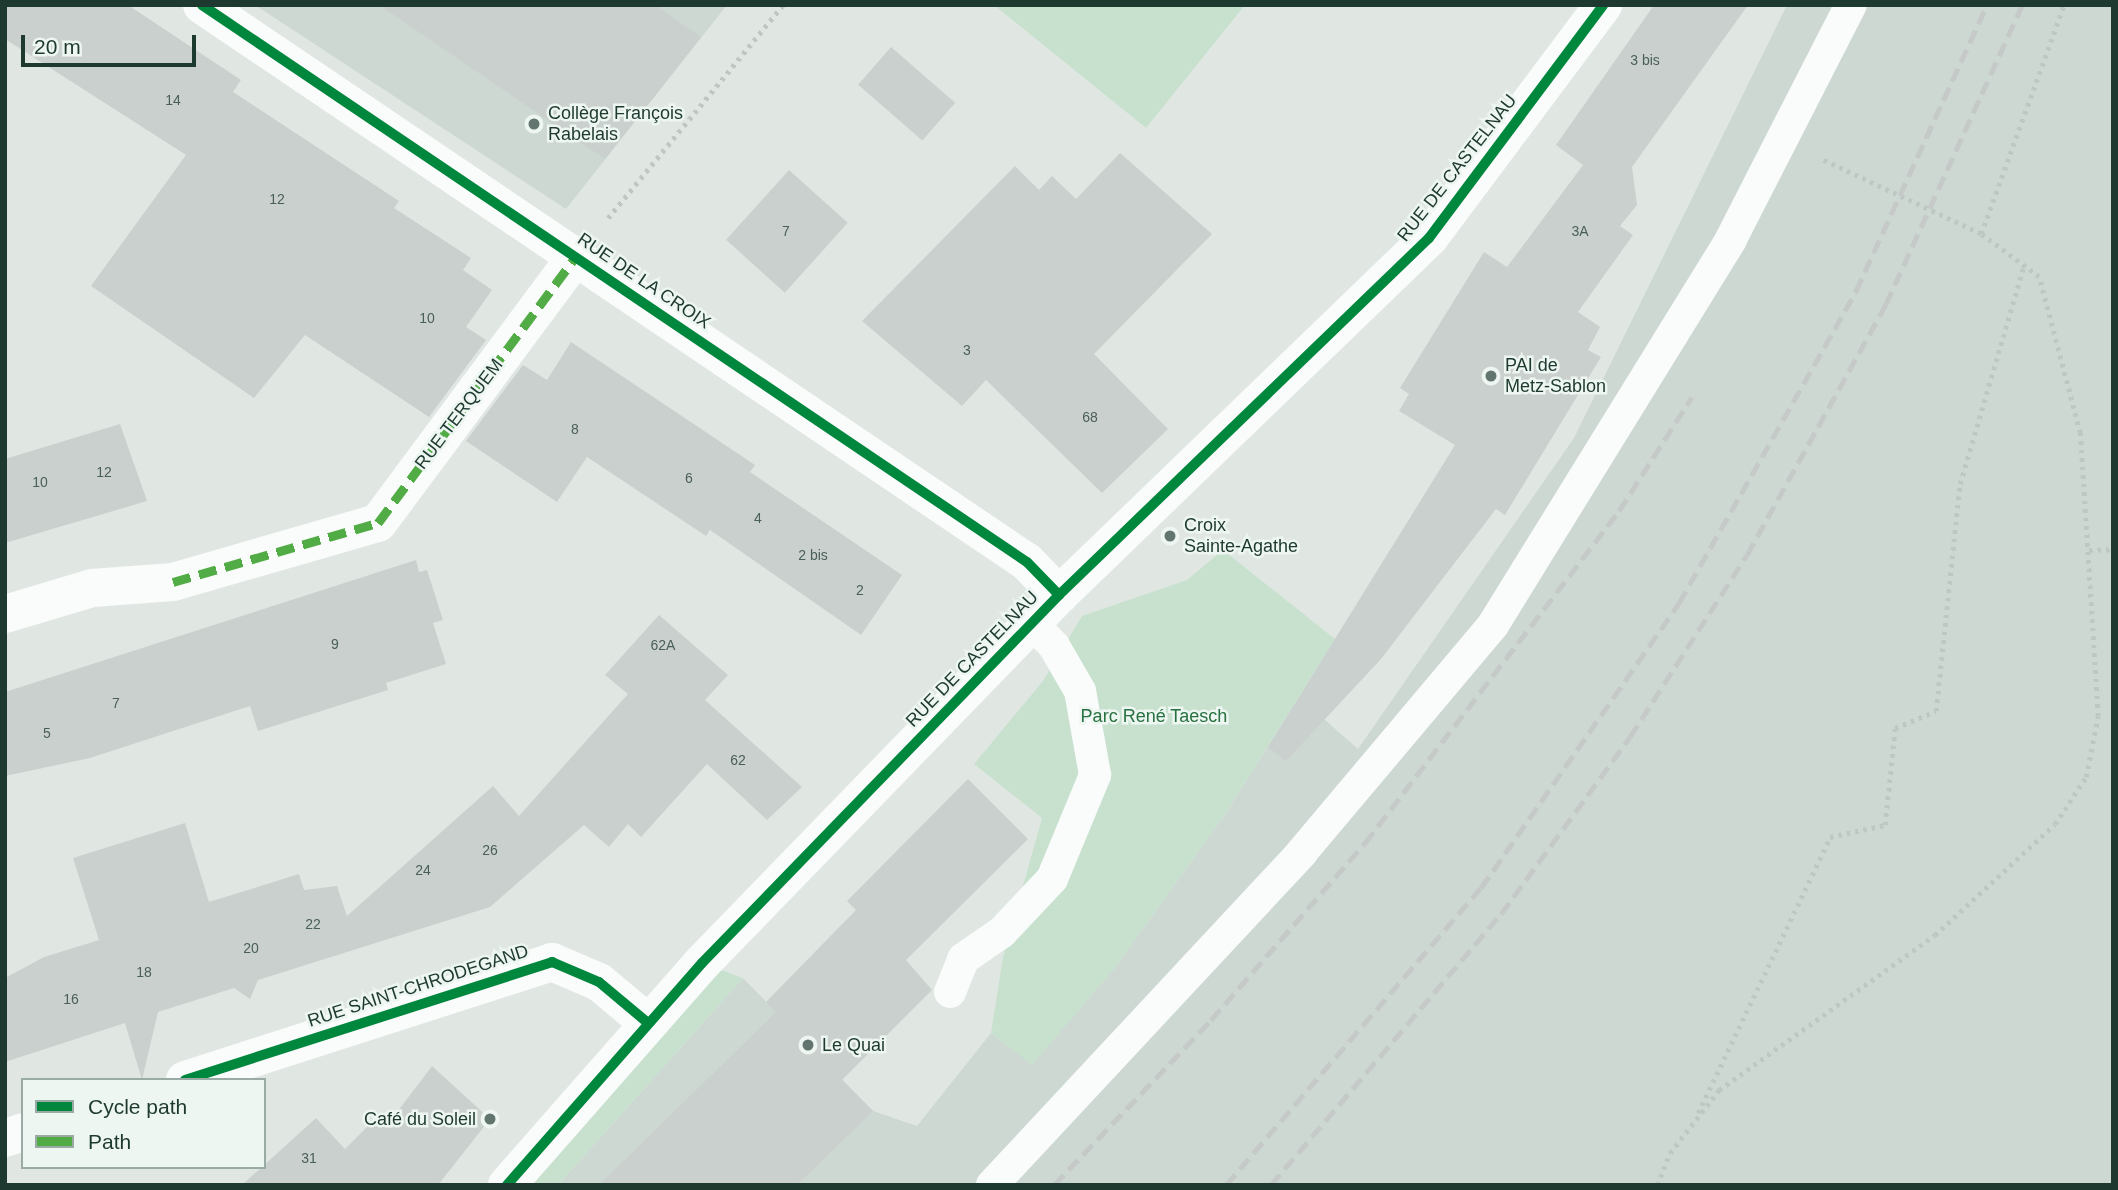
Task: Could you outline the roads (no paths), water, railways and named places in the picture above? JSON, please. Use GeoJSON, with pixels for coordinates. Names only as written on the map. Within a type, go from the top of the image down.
{"type":"FeatureCollection","features":[{"type":"Feature","properties":{"kind":"street","name":"RUE DE LA CROIX"},"geometry":{"type":"LineString","coordinates":[[202,5],[1027,562],[1059,595]]}},
{"type":"Feature","properties":{"kind":"street","name":"RUE DE CASTELNAU"},"geometry":{"type":"LineString","coordinates":[[507,1185],[648,1023],[1059,595],[1429,238],[1603,5]]}},
{"type":"Feature","properties":{"kind":"street","name":"RUE TERQUEM"},"geometry":{"type":"LineString","coordinates":[[5,614],[92,588],[173,582],[378,523],[576,256]]}},
{"type":"Feature","properties":{"kind":"street","name":"RUE SAINT-CHRODEGAND"},"geometry":{"type":"LineString","coordinates":[[191,1078],[552,962],[599,982],[648,1023]]}},
{"type":"Feature","properties":{"kind":"lane"},"geometry":{"type":"LineString","coordinates":[[992,1185],[1302,852],[1493,625],[1731,239],[1851,5]]}},
{"type":"Feature","properties":{"kind":"lane"},"geometry":{"type":"LineString","coordinates":[[950,992],[963,960],[1002,932],[1052,879],[1095,775],[1080,691],[1054,646],[1032,623]]}},
{"type":"Feature","properties":{"kind":"railway"},"geometry":{"type":"LineString","coordinates":[[1226,1185],[1481,888],[1679,603],[1856,291],[1987,5]]}},
{"type":"Feature","properties":{"kind":"railway"},"geometry":{"type":"LineString","coordinates":[[1271,1185],[1501,914],[1630,737],[1747,555],[1886,304],[2022,5]]}},
{"type":"Feature","properties":{"kind":"railway"},"geometry":{"type":"LineString","coordinates":[[1054,1185],[1211,1020],[1365,843],[1619,511],[1692,397]]}},
{"type":"Feature","properties":{"kind":"place","name":"Collège François Rabelais"},"geometry":{"type":"Point","coordinates":[534,124]}},
{"type":"Feature","properties":{"kind":"place","name":"PAI de Metz-Sablon"},"geometry":{"type":"Point","coordinates":[1491,376]}},
{"type":"Feature","properties":{"kind":"place","name":"Croix Sainte-Agathe"},"geometry":{"type":"Point","coordinates":[1170,536]}},
{"type":"Feature","properties":{"kind":"place","name":"Le Quai"},"geometry":{"type":"Point","coordinates":[808,1045]}},
{"type":"Feature","properties":{"kind":"place","name":"Café du Soleil"},"geometry":{"type":"Point","coordinates":[490,1119]}},
{"type":"Feature","properties":{"kind":"park label","name":"Parc René Taesch"},"geometry":{"type":"Point","coordinates":[1154,716]}}]}
